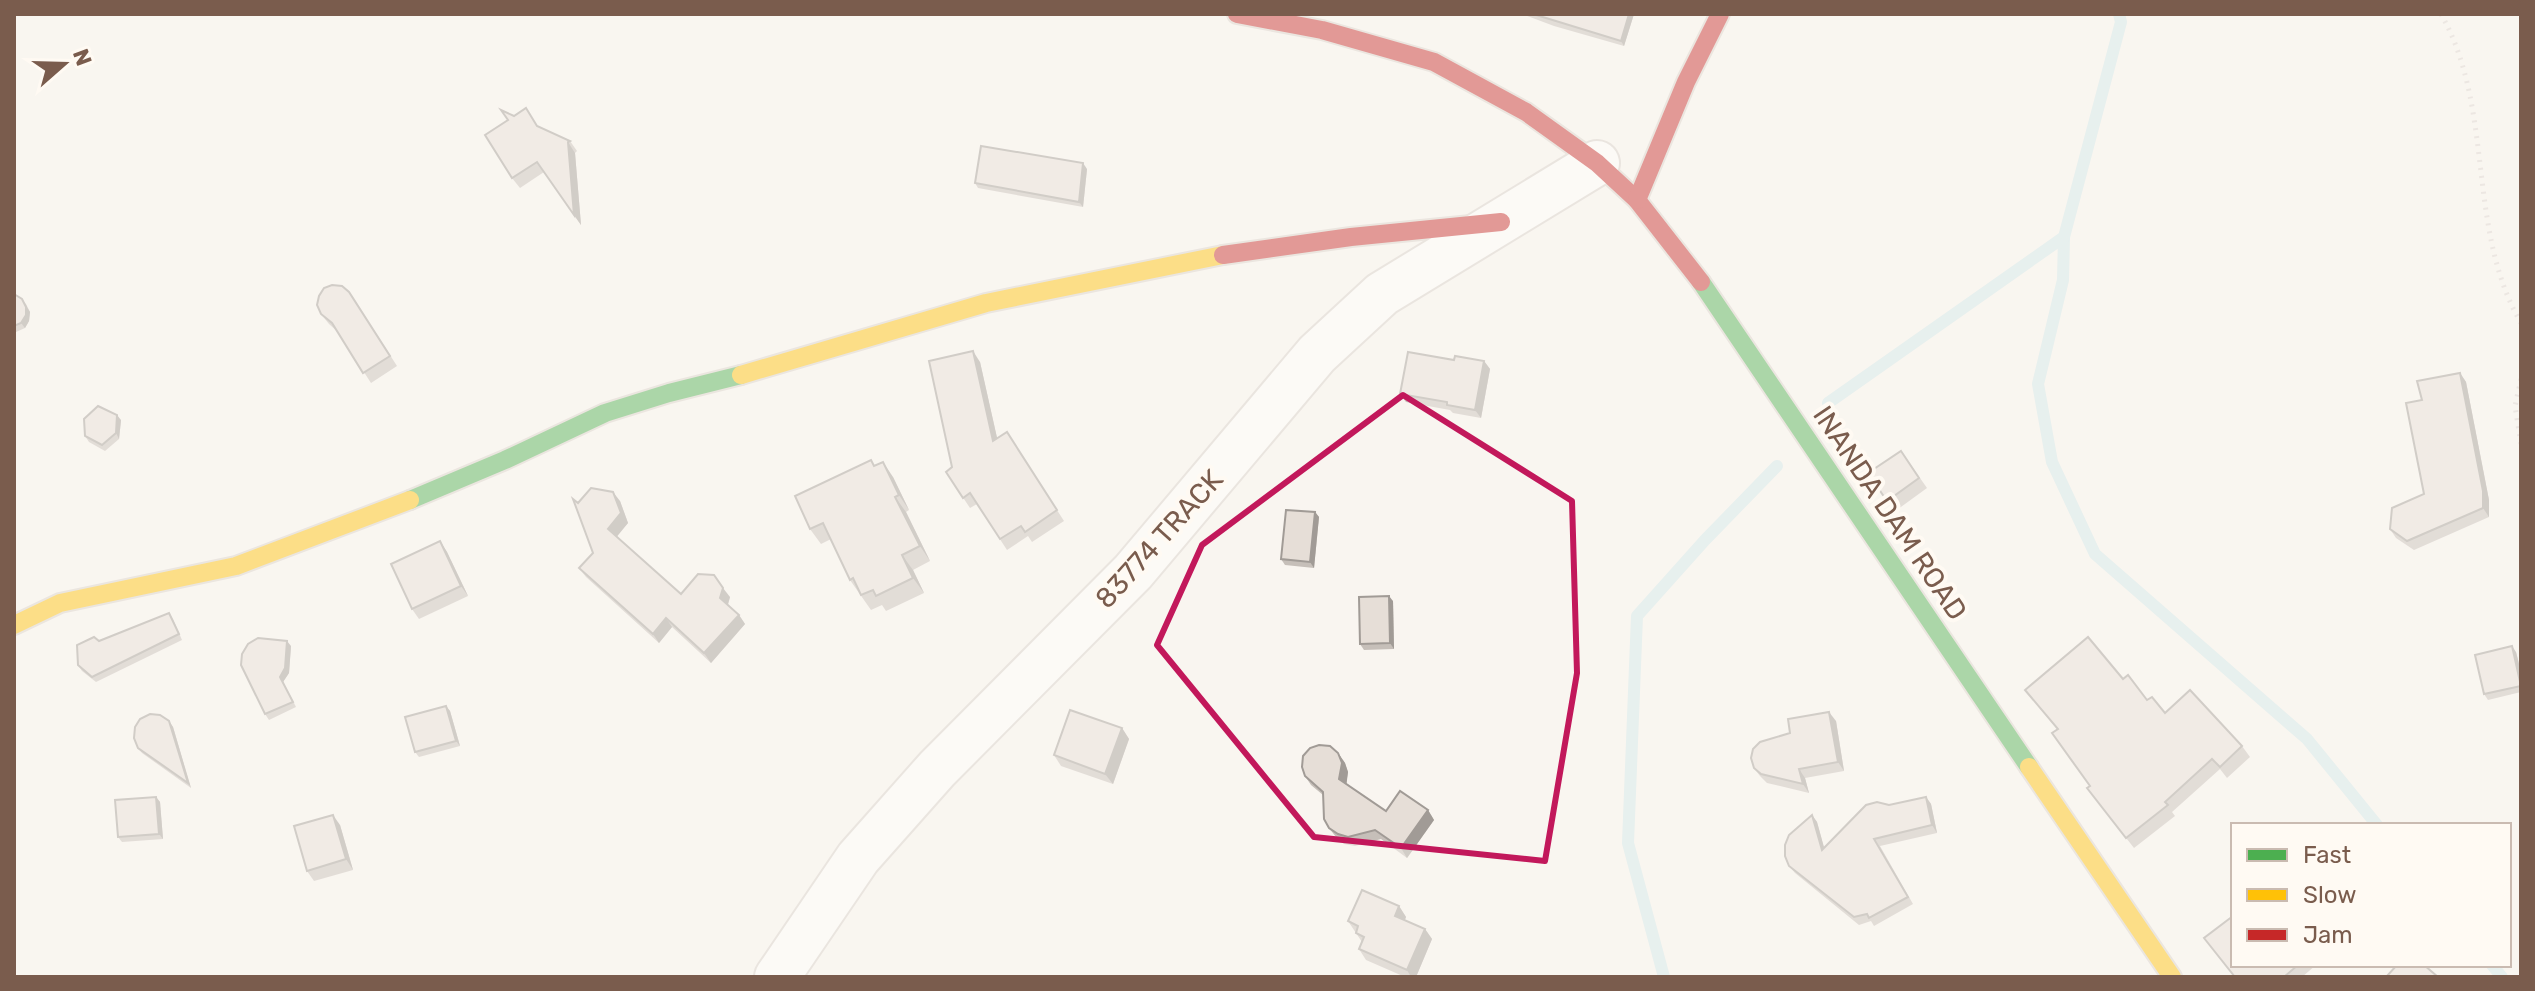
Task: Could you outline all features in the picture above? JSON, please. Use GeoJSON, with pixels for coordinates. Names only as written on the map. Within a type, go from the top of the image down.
{"type":"FeatureCollection","features":[{"type":"Feature","properties":{"kind":"street","name":"INANDA DAM ROAD"},"geometry":{"type":"LineString","coordinates":[[1237,14],[1322,30],[1434,62],[1526,112],[1597,163],[1637,200],[1704,286],[1856,515],[2172,977]]}},
{"type":"Feature","properties":{"kind":"street"},"geometry":{"type":"LineString","coordinates":[[1637,200],[1686,82],[1720,14]]}},
{"type":"Feature","properties":{"kind":"street","name":"83774 TRACK"},"geometry":{"type":"LineString","coordinates":[[777,977],[858,858],[937,769],[1133,572],[1317,354],[1382,294],[1597,163]]}},
{"type":"Feature","properties":{"kind":"street"},"geometry":{"type":"LineString","coordinates":[[14,625],[60,603],[236,566],[392,508],[605,413],[669,393],[763,370],[986,303],[1201,258],[1351,237],[1501,222]]}},
{"type":"Feature","properties":{"kind":"path"},"geometry":{"type":"LineString","coordinates":[[2441,14],[2455,39],[2470,88],[2493,247],[2507,300],[2521,323]]}},
{"type":"Feature","properties":{"kind":"path"},"geometry":{"type":"LineString","coordinates":[[2521,379],[2515,406],[2521,444]]}},
{"type":"Feature","properties":{"kind":"highlighted area"},"geometry":{"type":"Polygon","coordinates":[[[1403,395],[1572,501],[1577,673],[1545,861],[1314,837],[1157,645],[1202,545],[1403,395]]]}},
{"type":"Feature","properties":{"kind":"building"},"geometry":{"type":"Polygon","coordinates":[[[1533,14],[1629,14],[1621,41],[1533,14]]]}},
{"type":"Feature","properties":{"kind":"building"},"geometry":{"type":"Polygon","coordinates":[[[526,108],[537,126],[570,141],[574,215],[537,162],[512,178],[485,135],[508,120],[501,110],[514,116],[526,108]]]}},
{"type":"Feature","properties":{"kind":"building"},"geometry":{"type":"Polygon","coordinates":[[[981,146],[1083,163],[1079,202],[975,183],[981,146]]]}},
{"type":"Feature","properties":{"kind":"building"},"geometry":{"type":"Polygon","coordinates":[[[342,286],[349,292],[390,356],[363,373],[317,305],[324,288],[342,286]]]}},
{"type":"Feature","properties":{"kind":"building"},"geometry":{"type":"Polygon","coordinates":[[[14,294],[22,299],[26,315],[21,323],[14,326],[14,294]]]}},
{"type":"Feature","properties":{"kind":"building"},"geometry":{"type":"Polygon","coordinates":[[[973,351],[993,441],[1007,432],[1057,510],[1025,532],[1021,526],[1000,539],[970,493],[963,498],[946,472],[952,467],[929,361],[973,351]]]}},
{"type":"Feature","properties":{"kind":"building"},"geometry":{"type":"Polygon","coordinates":[[[1408,352],[1454,360],[1455,356],[1484,361],[1475,410],[1400,394],[1408,352]]]}},
{"type":"Feature","properties":{"kind":"building"},"geometry":{"type":"Polygon","coordinates":[[[2460,373],[2483,491],[2483,508],[2407,541],[2390,529],[2392,508],[2424,494],[2406,403],[2422,400],[2417,381],[2460,373]]]}},
{"type":"Feature","properties":{"kind":"building"},"geometry":{"type":"Polygon","coordinates":[[[98,406],[117,415],[116,433],[102,445],[85,436],[84,419],[98,406]]]}},
{"type":"Feature","properties":{"kind":"building"},"geometry":{"type":"Polygon","coordinates":[[[1901,451],[1919,478],[1887,501],[1868,473],[1901,451]]]}},
{"type":"Feature","properties":{"kind":"building"},"geometry":{"type":"Polygon","coordinates":[[[871,460],[874,466],[883,462],[899,495],[895,497],[920,546],[902,555],[913,578],[876,596],[873,590],[861,595],[853,578],[850,580],[823,523],[810,529],[795,496],[871,460]]]}},
{"type":"Feature","properties":{"kind":"building"},"geometry":{"type":"Polygon","coordinates":[[[591,488],[613,492],[621,513],[608,529],[681,594],[698,574],[714,575],[723,588],[720,598],[739,615],[704,653],[666,618],[653,634],[579,568],[593,553],[573,499],[578,503],[591,488]]]}},
{"type":"Feature","properties":{"kind":"building"},"geometry":{"type":"Polygon","coordinates":[[[1286,510],[1315,512],[1310,562],[1281,559],[1286,510]]]}},
{"type":"Feature","properties":{"kind":"building"},"geometry":{"type":"Polygon","coordinates":[[[440,541],[461,586],[412,609],[391,564],[440,541]]]}},
{"type":"Feature","properties":{"kind":"building"},"geometry":{"type":"Polygon","coordinates":[[[1389,596],[1390,643],[1360,644],[1359,597],[1389,596]]]}},
{"type":"Feature","properties":{"kind":"building"},"geometry":{"type":"Polygon","coordinates":[[[169,613],[179,634],[92,677],[78,665],[77,645],[94,637],[99,641],[169,613]]]}},
{"type":"Feature","properties":{"kind":"building"},"geometry":{"type":"Polygon","coordinates":[[[2088,637],[2123,679],[2128,675],[2147,700],[2152,697],[2165,713],[2190,690],[2242,746],[2220,767],[2212,759],[2165,802],[2168,805],[2126,838],[2087,788],[2090,786],[2052,733],[2058,729],[2025,690],[2088,637]]]}},
{"type":"Feature","properties":{"kind":"building"},"geometry":{"type":"Polygon","coordinates":[[[258,638],[287,641],[285,668],[280,677],[293,702],[265,714],[241,665],[242,654],[248,644],[258,638]]]}},
{"type":"Feature","properties":{"kind":"building"},"geometry":{"type":"Polygon","coordinates":[[[2512,646],[2521,686],[2484,694],[2475,655],[2512,646]]]}},
{"type":"Feature","properties":{"kind":"building"},"geometry":{"type":"Polygon","coordinates":[[[446,706],[456,741],[415,752],[405,717],[446,706]]]}},
{"type":"Feature","properties":{"kind":"building"},"geometry":{"type":"Polygon","coordinates":[[[1070,710],[1122,728],[1105,774],[1054,755],[1070,710]]]}},
{"type":"Feature","properties":{"kind":"building"},"geometry":{"type":"Polygon","coordinates":[[[1829,712],[1838,762],[1799,769],[1803,784],[1761,774],[1754,768],[1751,758],[1753,749],[1760,742],[1790,733],[1788,719],[1829,712]]]}},
{"type":"Feature","properties":{"kind":"building"},"geometry":{"type":"Polygon","coordinates":[[[150,714],[160,715],[169,721],[188,783],[138,748],[134,738],[135,727],[140,719],[150,714]]]}},
{"type":"Feature","properties":{"kind":"building"},"geometry":{"type":"Polygon","coordinates":[[[1330,746],[1338,753],[1342,763],[1339,779],[1386,811],[1400,791],[1428,810],[1401,848],[1375,830],[1348,837],[1329,828],[1324,819],[1323,792],[1305,776],[1302,767],[1303,756],[1310,748],[1330,746]]]}},
{"type":"Feature","properties":{"kind":"building"},"geometry":{"type":"Polygon","coordinates":[[[156,797],[159,834],[118,837],[115,800],[156,797]]]}},
{"type":"Feature","properties":{"kind":"building"},"geometry":{"type":"Polygon","coordinates":[[[1926,797],[1932,825],[1874,839],[1908,897],[1869,918],[1867,914],[1854,917],[1789,866],[1785,845],[1789,835],[1812,815],[1822,850],[1866,805],[1877,802],[1889,805],[1926,797]]]}},
{"type":"Feature","properties":{"kind":"building"},"geometry":{"type":"Polygon","coordinates":[[[333,815],[346,859],[307,871],[294,826],[333,815]]]}},
{"type":"Feature","properties":{"kind":"building"},"geometry":{"type":"Polygon","coordinates":[[[1362,890],[1399,906],[1395,916],[1425,929],[1407,970],[1359,949],[1364,937],[1356,933],[1358,926],[1348,921],[1362,890]]]}},
{"type":"Feature","properties":{"kind":"building"},"geometry":{"type":"Polygon","coordinates":[[[2231,918],[2231,967],[2296,967],[2284,977],[2235,977],[2204,938],[2231,918]]]}},
{"type":"Feature","properties":{"kind":"building"},"geometry":{"type":"Polygon","coordinates":[[[2395,967],[2426,967],[2438,977],[2386,977],[2395,967]]]}},
{"type":"Feature","properties":{"kind":"waterway"},"geometry":{"type":"LineString","coordinates":[[1828,403],[2064,237],[2121,22],[2119,14]]}},
{"type":"Feature","properties":{"kind":"waterway"},"geometry":{"type":"LineString","coordinates":[[2064,237],[2063,280],[2038,384],[2052,462],[2095,554],[2307,739],[2375,823]]}},
{"type":"Feature","properties":{"kind":"waterway"},"geometry":{"type":"LineString","coordinates":[[1664,977],[1628,843],[1637,616],[1777,466]]}},
{"type":"Feature","properties":{"kind":"waterway"},"geometry":{"type":"LineString","coordinates":[[2494,967],[2502,977]]}},
{"type":"Feature","properties":{"kind":"traffic: fast"},"geometry":{"type":"LineString","coordinates":[[1701,282],[2029,767]]}},
{"type":"Feature","properties":{"kind":"traffic: fast"},"geometry":{"type":"LineString","coordinates":[[410,500],[605,413],[741,375]]}},
{"type":"Feature","properties":{"kind":"traffic: slow"},"geometry":{"type":"LineString","coordinates":[[741,375],[986,303],[1223,255]]}},
{"type":"Feature","properties":{"kind":"traffic: slow"},"geometry":{"type":"LineString","coordinates":[[14,625],[60,603],[236,566],[410,500]]}},
{"type":"Feature","properties":{"kind":"traffic: slow"},"geometry":{"type":"LineString","coordinates":[[2029,767],[2172,977]]}},
{"type":"Feature","properties":{"kind":"traffic: jam"},"geometry":{"type":"LineString","coordinates":[[1237,14],[1322,30],[1434,62],[1526,112],[1597,163],[1637,200],[1701,282]]}},
{"type":"Feature","properties":{"kind":"traffic: jam"},"geometry":{"type":"LineString","coordinates":[[1637,200],[1686,82],[1720,14]]}},
{"type":"Feature","properties":{"kind":"traffic: jam"},"geometry":{"type":"LineString","coordinates":[[1223,255],[1351,237],[1501,222]]}}]}
